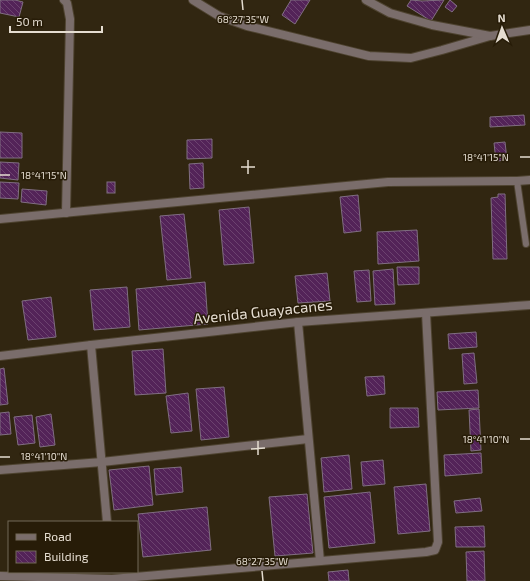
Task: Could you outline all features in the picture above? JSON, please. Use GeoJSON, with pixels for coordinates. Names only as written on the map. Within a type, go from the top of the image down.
{"type":"FeatureCollection","features":[{"type":"Feature","properties":{"kind":"street"},"geometry":{"type":"LineString","coordinates":[[64,0],[67,3],[70,19],[66,213]]}},
{"type":"Feature","properties":{"kind":"street"},"geometry":{"type":"LineString","coordinates":[[193,0],[219,16],[247,26],[370,56],[411,58],[490,36],[530,30]]}},
{"type":"Feature","properties":{"kind":"street"},"geometry":{"type":"LineString","coordinates":[[366,0],[390,13],[432,25],[490,36]]}},
{"type":"Feature","properties":{"kind":"street"},"geometry":{"type":"LineString","coordinates":[[0,219],[388,182],[530,180]]}},
{"type":"Feature","properties":{"kind":"street","name":"Avenida Guayacanes"},"geometry":{"type":"LineString","coordinates":[[0,356],[298,322],[530,305]]}},
{"type":"Feature","properties":{"kind":"street"},"geometry":{"type":"LineString","coordinates":[[0,576],[112,575],[320,561],[435,550],[438,542],[426,313]]}},
{"type":"Feature","properties":{"kind":"street"},"geometry":{"type":"LineString","coordinates":[[298,322],[320,561]]}},
{"type":"Feature","properties":{"kind":"street"},"geometry":{"type":"LineString","coordinates":[[91,345],[107,521]]}},
{"type":"Feature","properties":{"kind":"street"},"geometry":{"type":"LineString","coordinates":[[0,470],[102,462],[308,439]]}},
{"type":"Feature","properties":{"kind":"lane"},"geometry":{"type":"LineString","coordinates":[[518,180],[526,244]]}},
{"type":"Feature","properties":{"kind":"building"},"geometry":{"type":"Polygon","coordinates":[[[0,0],[15,0],[23,2],[19,17],[0,13],[0,0]]]}},
{"type":"Feature","properties":{"kind":"building"},"geometry":{"type":"Polygon","coordinates":[[[291,0],[310,0],[295,24],[282,15],[291,0]]]}},
{"type":"Feature","properties":{"kind":"building"},"geometry":{"type":"Polygon","coordinates":[[[411,0],[444,0],[431,21],[407,6],[411,0]]]}},
{"type":"Feature","properties":{"kind":"building"},"geometry":{"type":"Polygon","coordinates":[[[450,0],[457,6],[452,12],[445,7],[450,0]]]}},
{"type":"Feature","properties":{"kind":"building"},"geometry":{"type":"Polygon","coordinates":[[[524,115],[525,125],[490,127],[490,117],[524,115]]]}},
{"type":"Feature","properties":{"kind":"building"},"geometry":{"type":"Polygon","coordinates":[[[0,132],[22,133],[22,158],[0,158],[0,132]]]}},
{"type":"Feature","properties":{"kind":"building"},"geometry":{"type":"Polygon","coordinates":[[[212,139],[212,158],[187,159],[187,140],[212,139]]]}},
{"type":"Feature","properties":{"kind":"building"},"geometry":{"type":"Polygon","coordinates":[[[505,142],[507,160],[496,161],[494,143],[505,142]]]}},
{"type":"Feature","properties":{"kind":"building"},"geometry":{"type":"Polygon","coordinates":[[[0,162],[19,163],[18,180],[0,178],[0,162]]]}},
{"type":"Feature","properties":{"kind":"building"},"geometry":{"type":"Polygon","coordinates":[[[203,163],[204,188],[190,189],[189,164],[203,163]]]}},
{"type":"Feature","properties":{"kind":"building"},"geometry":{"type":"Polygon","coordinates":[[[0,182],[19,183],[18,199],[0,198],[0,182]]]}},
{"type":"Feature","properties":{"kind":"building"},"geometry":{"type":"Polygon","coordinates":[[[107,182],[115,182],[115,193],[107,193],[107,182]]]}},
{"type":"Feature","properties":{"kind":"building"},"geometry":{"type":"Polygon","coordinates":[[[22,189],[47,191],[46,205],[21,202],[22,189]]]}},
{"type":"Feature","properties":{"kind":"building"},"geometry":{"type":"Polygon","coordinates":[[[498,194],[505,194],[507,259],[493,259],[491,198],[498,197],[498,194]]]}},
{"type":"Feature","properties":{"kind":"building"},"geometry":{"type":"Polygon","coordinates":[[[358,195],[361,231],[344,233],[340,197],[358,195]]]}},
{"type":"Feature","properties":{"kind":"building"},"geometry":{"type":"Polygon","coordinates":[[[249,207],[254,263],[224,265],[219,210],[249,207]]]}},
{"type":"Feature","properties":{"kind":"building"},"geometry":{"type":"Polygon","coordinates":[[[184,214],[191,278],[167,280],[160,216],[184,214]]]}},
{"type":"Feature","properties":{"kind":"building"},"geometry":{"type":"Polygon","coordinates":[[[417,230],[419,261],[378,264],[377,232],[417,230]]]}},
{"type":"Feature","properties":{"kind":"building"},"geometry":{"type":"Polygon","coordinates":[[[397,267],[419,267],[419,284],[398,285],[397,267]]]}},
{"type":"Feature","properties":{"kind":"building"},"geometry":{"type":"Polygon","coordinates":[[[393,269],[395,304],[375,305],[373,271],[393,269]]]}},
{"type":"Feature","properties":{"kind":"building"},"geometry":{"type":"Polygon","coordinates":[[[369,270],[371,301],[357,302],[354,271],[369,270]]]}},
{"type":"Feature","properties":{"kind":"building"},"geometry":{"type":"Polygon","coordinates":[[[327,273],[330,301],[298,303],[295,276],[327,273]]]}},
{"type":"Feature","properties":{"kind":"building"},"geometry":{"type":"Polygon","coordinates":[[[205,282],[208,324],[139,330],[136,289],[205,282]]]}},
{"type":"Feature","properties":{"kind":"building"},"geometry":{"type":"Polygon","coordinates":[[[127,287],[130,327],[94,330],[90,290],[127,287]]]}},
{"type":"Feature","properties":{"kind":"building"},"geometry":{"type":"Polygon","coordinates":[[[51,297],[56,337],[28,340],[22,301],[51,297]]]}},
{"type":"Feature","properties":{"kind":"building"},"geometry":{"type":"Polygon","coordinates":[[[476,332],[477,347],[449,349],[448,334],[476,332]]]}},
{"type":"Feature","properties":{"kind":"building"},"geometry":{"type":"Polygon","coordinates":[[[163,349],[166,393],[135,395],[132,351],[163,349]]]}},
{"type":"Feature","properties":{"kind":"building"},"geometry":{"type":"Polygon","coordinates":[[[474,353],[477,383],[464,384],[462,354],[474,353]]]}},
{"type":"Feature","properties":{"kind":"building"},"geometry":{"type":"Polygon","coordinates":[[[4,368],[8,404],[0,405],[0,369],[4,368]]]}},
{"type":"Feature","properties":{"kind":"building"},"geometry":{"type":"Polygon","coordinates":[[[384,376],[385,394],[367,396],[365,377],[384,376]]]}},
{"type":"Feature","properties":{"kind":"building"},"geometry":{"type":"Polygon","coordinates":[[[224,387],[229,437],[201,440],[196,389],[224,387]]]}},
{"type":"Feature","properties":{"kind":"building"},"geometry":{"type":"Polygon","coordinates":[[[478,390],[479,408],[438,410],[437,392],[478,390]]]}},
{"type":"Feature","properties":{"kind":"building"},"geometry":{"type":"Polygon","coordinates":[[[188,393],[192,431],[171,433],[166,396],[188,393]]]}},
{"type":"Feature","properties":{"kind":"building"},"geometry":{"type":"Polygon","coordinates":[[[390,408],[418,408],[419,427],[390,428],[390,408]]]}},
{"type":"Feature","properties":{"kind":"building"},"geometry":{"type":"Polygon","coordinates":[[[479,409],[481,450],[471,451],[469,410],[479,409]]]}},
{"type":"Feature","properties":{"kind":"building"},"geometry":{"type":"Polygon","coordinates":[[[9,412],[11,434],[0,435],[0,413],[9,412]]]}},
{"type":"Feature","properties":{"kind":"building"},"geometry":{"type":"Polygon","coordinates":[[[51,414],[55,445],[40,447],[36,417],[51,414]]]}},
{"type":"Feature","properties":{"kind":"building"},"geometry":{"type":"Polygon","coordinates":[[[32,415],[35,443],[18,445],[14,417],[32,415]]]}},
{"type":"Feature","properties":{"kind":"building"},"geometry":{"type":"Polygon","coordinates":[[[481,453],[482,473],[445,476],[444,455],[481,453]]]}},
{"type":"Feature","properties":{"kind":"building"},"geometry":{"type":"Polygon","coordinates":[[[349,455],[352,489],[324,492],[321,458],[349,455]]]}},
{"type":"Feature","properties":{"kind":"building"},"geometry":{"type":"Polygon","coordinates":[[[383,460],[385,484],[363,486],[361,462],[383,460]]]}},
{"type":"Feature","properties":{"kind":"building"},"geometry":{"type":"Polygon","coordinates":[[[149,466],[153,505],[114,510],[109,470],[149,466]]]}},
{"type":"Feature","properties":{"kind":"building"},"geometry":{"type":"Polygon","coordinates":[[[181,467],[183,492],[156,495],[154,469],[181,467]]]}},
{"type":"Feature","properties":{"kind":"building"},"geometry":{"type":"Polygon","coordinates":[[[426,484],[430,531],[398,534],[394,487],[426,484]]]}},
{"type":"Feature","properties":{"kind":"building"},"geometry":{"type":"Polygon","coordinates":[[[370,492],[375,543],[329,548],[324,497],[370,492]]]}},
{"type":"Feature","properties":{"kind":"building"},"geometry":{"type":"Polygon","coordinates":[[[307,494],[313,553],[275,556],[269,497],[307,494]]]}},
{"type":"Feature","properties":{"kind":"building"},"geometry":{"type":"Polygon","coordinates":[[[480,498],[482,511],[456,513],[454,501],[480,498]]]}},
{"type":"Feature","properties":{"kind":"building"},"geometry":{"type":"Polygon","coordinates":[[[207,507],[211,550],[143,557],[138,514],[207,507]]]}},
{"type":"Feature","properties":{"kind":"building"},"geometry":{"type":"Polygon","coordinates":[[[484,526],[485,547],[456,547],[455,527],[484,526]]]}},
{"type":"Feature","properties":{"kind":"building"},"geometry":{"type":"Polygon","coordinates":[[[484,551],[485,581],[467,581],[466,552],[484,551]]]}},
{"type":"Feature","properties":{"kind":"building"},"geometry":{"type":"Polygon","coordinates":[[[348,570],[349,581],[329,581],[328,572],[348,570]]]}}]}
